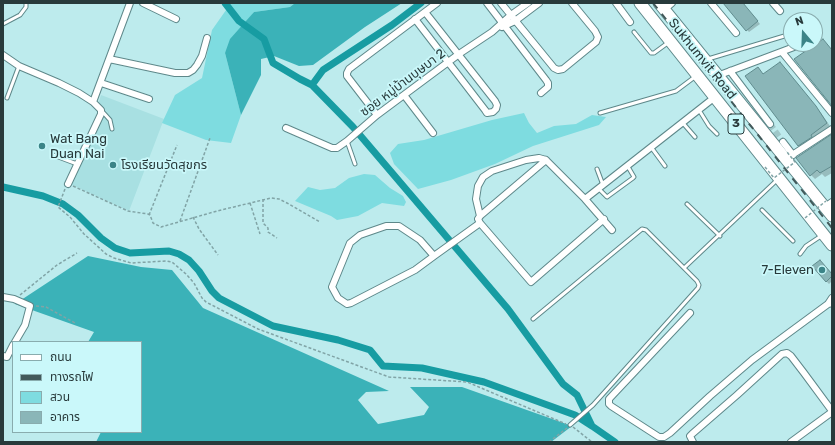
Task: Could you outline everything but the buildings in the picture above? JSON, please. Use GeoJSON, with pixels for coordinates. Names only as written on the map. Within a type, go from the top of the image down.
{"type":"FeatureCollection","features":[{"type":"Feature","properties":{"kind":"highway","name":"Sukhumvit Road"},"geometry":{"type":"LineString","coordinates":[[640,3],[832,244]]}},
{"type":"Feature","properties":{"kind":"highway","name":"Sukhumvit Road"},"geometry":{"type":"LineString","coordinates":[[664,5],[681,31],[717,76],[789,155],[828,203],[832,216]]}},
{"type":"Feature","properties":{"kind":"highway"},"geometry":{"type":"LineString","coordinates":[[670,41],[681,31]]}},
{"type":"Feature","properties":{"kind":"street"},"geometry":{"type":"LineString","coordinates":[[93,102],[130,3]]}},
{"type":"Feature","properties":{"kind":"street"},"geometry":{"type":"LineString","coordinates":[[143,3],[176,19]]}},
{"type":"Feature","properties":{"kind":"street"},"geometry":{"type":"LineString","coordinates":[[377,115],[347,76],[349,69],[437,3]]}},
{"type":"Feature","properties":{"kind":"street"},"geometry":{"type":"LineString","coordinates":[[486,3],[504,24],[546,80],[548,86],[542,93]]}},
{"type":"Feature","properties":{"kind":"street"},"geometry":{"type":"LineString","coordinates":[[501,3],[554,68],[558,70],[564,69],[596,42],[598,37],[595,31],[572,3]]}},
{"type":"Feature","properties":{"kind":"street","name":"ซอย หมู่บ้านบุษบา 2"},"geometry":{"type":"LineString","coordinates":[[286,128],[332,148],[337,148],[377,115],[459,54],[504,24],[511,15],[528,3]]}},
{"type":"Feature","properties":{"kind":"street"},"geometry":{"type":"LineString","coordinates":[[504,24],[515,20],[539,3]]}},
{"type":"Feature","properties":{"kind":"street"},"geometry":{"type":"LineString","coordinates":[[616,3],[630,22]]}},
{"type":"Feature","properties":{"kind":"street"},"geometry":{"type":"LineString","coordinates":[[711,3],[736,33]]}},
{"type":"Feature","properties":{"kind":"street"},"geometry":{"type":"LineString","coordinates":[[773,3],[780,11]]}},
{"type":"Feature","properties":{"kind":"street"},"geometry":{"type":"LineString","coordinates":[[416,19],[487,112],[493,112],[497,105],[495,101],[425,12]]}},
{"type":"Feature","properties":{"kind":"street"},"geometry":{"type":"LineString","coordinates":[[109,59],[175,73],[188,73],[193,70],[202,56],[207,38]]}},
{"type":"Feature","properties":{"kind":"street"},"geometry":{"type":"LineString","coordinates":[[717,76],[782,52],[832,113]]}},
{"type":"Feature","properties":{"kind":"street"},"geometry":{"type":"LineString","coordinates":[[3,55],[19,66],[59,83],[93,102],[101,110],[101,114],[68,184]]}},
{"type":"Feature","properties":{"kind":"street"},"geometry":{"type":"LineString","coordinates":[[730,71],[770,124]]}},
{"type":"Feature","properties":{"kind":"street"},"geometry":{"type":"LineString","coordinates":[[101,83],[150,99]]}},
{"type":"Feature","properties":{"kind":"street"},"geometry":{"type":"LineString","coordinates":[[404,95],[433,133]]}},
{"type":"Feature","properties":{"kind":"street"},"geometry":{"type":"LineString","coordinates":[[586,199],[627,165],[715,97]]}},
{"type":"Feature","properties":{"kind":"street"},"geometry":{"type":"LineString","coordinates":[[783,142],[789,155],[832,128]]}},
{"type":"Feature","properties":{"kind":"street"},"geometry":{"type":"LineString","coordinates":[[604,219],[531,282],[480,223],[478,219],[480,216],[476,199],[478,186],[484,177],[492,171],[526,160],[539,158],[546,160],[586,199],[604,219],[612,230]]}},
{"type":"Feature","properties":{"kind":"street"},"geometry":{"type":"LineString","coordinates":[[480,216],[546,160]]}},
{"type":"Feature","properties":{"kind":"street"},"geometry":{"type":"LineString","coordinates":[[434,256],[420,240],[400,226],[386,226],[360,235],[350,243],[332,287],[338,298],[346,304],[351,303],[415,270],[480,223]]}},
{"type":"Feature","properties":{"kind":"street"},"geometry":{"type":"LineString","coordinates":[[3,297],[14,299],[30,306],[25,325],[16,341]]}},
{"type":"Feature","properties":{"kind":"street"},"geometry":{"type":"LineString","coordinates":[[690,313],[609,399],[609,404],[611,406],[659,437],[664,437],[670,433],[752,360],[830,303],[832,298]]}},
{"type":"Feature","properties":{"kind":"street"},"geometry":{"type":"LineString","coordinates":[[3,356],[7,357],[12,347]]}},
{"type":"Feature","properties":{"kind":"street"},"geometry":{"type":"LineString","coordinates":[[693,442],[690,436],[692,434],[782,354],[787,353],[804,373],[832,412],[791,442]]}},
{"type":"Feature","properties":{"kind":"lane"},"geometry":{"type":"LineString","coordinates":[[3,24],[20,15],[26,7],[26,3]]}},
{"type":"Feature","properties":{"kind":"lane"},"geometry":{"type":"LineString","coordinates":[[634,32],[651,53],[654,53],[670,41]]}},
{"type":"Feature","properties":{"kind":"lane"},"geometry":{"type":"LineString","coordinates":[[704,60],[783,36]]}},
{"type":"Feature","properties":{"kind":"lane"},"geometry":{"type":"LineString","coordinates":[[6,98],[19,66]]}},
{"type":"Feature","properties":{"kind":"lane"},"geometry":{"type":"LineString","coordinates":[[600,114],[676,91],[697,75]]}},
{"type":"Feature","properties":{"kind":"lane"},"geometry":{"type":"LineString","coordinates":[[699,109],[717,134]]}},
{"type":"Feature","properties":{"kind":"lane"},"geometry":{"type":"LineString","coordinates":[[101,110],[110,120],[112,129]]}},
{"type":"Feature","properties":{"kind":"lane"},"geometry":{"type":"LineString","coordinates":[[682,122],[695,136]]}},
{"type":"Feature","properties":{"kind":"lane"},"geometry":{"type":"LineString","coordinates":[[347,141],[355,164]]}},
{"type":"Feature","properties":{"kind":"lane"},"geometry":{"type":"LineString","coordinates":[[651,147],[665,166]]}},
{"type":"Feature","properties":{"kind":"lane"},"geometry":{"type":"LineString","coordinates":[[53,155],[77,164]]}},
{"type":"Feature","properties":{"kind":"lane"},"geometry":{"type":"LineString","coordinates":[[598,169],[601,186],[607,197],[634,177],[627,165]]}},
{"type":"Feature","properties":{"kind":"lane"},"geometry":{"type":"LineString","coordinates":[[684,268],[756,204],[779,177]]}},
{"type":"Feature","properties":{"kind":"lane"},"geometry":{"type":"LineString","coordinates":[[687,204],[720,236]]}},
{"type":"Feature","properties":{"kind":"lane"},"geometry":{"type":"LineString","coordinates":[[762,210],[793,241]]}},
{"type":"Feature","properties":{"kind":"lane"},"geometry":{"type":"LineString","coordinates":[[533,319],[642,229],[646,230],[697,281],[699,285],[698,288],[593,405],[570,425]]}},
{"type":"Feature","properties":{"kind":"lane"},"geometry":{"type":"LineString","coordinates":[[800,254],[806,246],[824,234]]}},
{"type":"Feature","properties":{"kind":"path"},"geometry":{"type":"LineString","coordinates":[[180,222],[210,138]]}},
{"type":"Feature","properties":{"kind":"path"},"geometry":{"type":"LineString","coordinates":[[176,145],[150,215],[153,223],[160,227],[250,203],[279,199],[320,222]]}},
{"type":"Feature","properties":{"kind":"path"},"geometry":{"type":"LineString","coordinates":[[765,167],[774,178],[795,162],[789,155]]}},
{"type":"Feature","properties":{"kind":"path"},"geometry":{"type":"LineString","coordinates":[[68,184],[128,211],[150,215]]}},
{"type":"Feature","properties":{"kind":"path"},"geometry":{"type":"LineString","coordinates":[[63,194],[58,207],[70,217],[84,234],[109,256],[130,263],[172,262],[194,283],[202,298],[206,302],[258,329],[389,377],[467,382],[570,425],[592,442]]}},
{"type":"Feature","properties":{"kind":"path"},"geometry":{"type":"LineString","coordinates":[[263,200],[264,224],[268,228],[268,232],[277,238]]}},
{"type":"Feature","properties":{"kind":"path"},"geometry":{"type":"LineString","coordinates":[[250,203],[260,234]]}},
{"type":"Feature","properties":{"kind":"path"},"geometry":{"type":"LineString","coordinates":[[804,218],[828,203]]}},
{"type":"Feature","properties":{"kind":"path"},"geometry":{"type":"LineString","coordinates":[[193,218],[218,255]]}},
{"type":"Feature","properties":{"kind":"path"},"geometry":{"type":"LineString","coordinates":[[14,299],[57,265],[77,253]]}},
{"type":"Feature","properties":{"kind":"path"},"geometry":{"type":"LineString","coordinates":[[30,306],[46,307],[75,323]]}},
{"type":"Feature","properties":{"kind":"path"},"geometry":{"type":"LineString","coordinates":[[550,442],[570,425]]}},
{"type":"Feature","properties":{"kind":"shaded area"},"geometry":{"type":"Polygon","coordinates":[[[295,3],[402,3],[365,27],[313,65],[299,66],[274,56],[261,59],[261,75],[241,115],[225,53],[230,39],[254,12],[290,7],[295,3]]]}},
{"type":"Feature","properties":{"kind":"shaded area","name":"โรงเรียนวัดสุขกร"},"geometry":{"type":"Polygon","coordinates":[[[101,95],[164,119],[129,211],[70,184],[102,116],[98,104],[101,95]]]}},
{"type":"Feature","properties":{"kind":"shaded area"},"geometry":{"type":"Polygon","coordinates":[[[88,256],[141,267],[172,270],[203,308],[389,391],[366,392],[358,400],[378,424],[424,415],[429,407],[410,387],[462,387],[572,426],[551,442],[96,442],[100,433],[142,433],[142,341],[89,341],[94,332],[15,304],[88,256]]]}},
{"type":"Feature","properties":{"kind":"green space"},"geometry":{"type":"Polygon","coordinates":[[[231,3],[295,3],[290,7],[254,12],[225,53],[241,115],[231,143],[206,140],[162,123],[175,95],[202,78],[212,30],[231,3]]]}},
{"type":"Feature","properties":{"kind":"green space"},"geometry":{"type":"Polygon","coordinates":[[[524,113],[529,123],[537,133],[554,126],[576,124],[592,115],[606,117],[599,125],[533,146],[495,164],[451,180],[418,189],[394,164],[390,153],[398,144],[424,140],[492,120],[524,113]]]}},
{"type":"Feature","properties":{"kind":"green space"},"geometry":{"type":"Polygon","coordinates":[[[364,174],[375,175],[390,188],[403,196],[406,202],[404,206],[382,203],[358,216],[337,220],[295,201],[308,187],[320,190],[335,188],[349,178],[364,174]]]}},
{"type":"Feature","properties":{"kind":"waterway"},"geometry":{"type":"LineString","coordinates":[[225,3],[239,21],[264,39],[273,63],[312,85],[353,127],[508,309],[563,384],[577,395],[592,426]]}},
{"type":"Feature","properties":{"kind":"waterway"},"geometry":{"type":"LineString","coordinates":[[312,85],[323,70],[392,25],[421,3]]}},
{"type":"Feature","properties":{"kind":"waterway"},"geometry":{"type":"LineString","coordinates":[[3,187],[43,196],[63,204],[78,215],[101,238],[115,248],[130,253],[169,251],[179,254],[189,260],[219,298],[273,326],[338,340],[370,350],[383,366],[422,368],[484,382],[575,415],[615,442]]}},
{"type":"Feature","properties":{"kind":"tunnel"},"geometry":{"type":"LineString","coordinates":[[770,124],[783,142]]}},
{"type":"Feature","properties":{"kind":"railway"},"geometry":{"type":"LineString","coordinates":[[653,3],[832,228]]}},
{"type":"Feature","properties":{"kind":"place","name":"Wat Bang Duan Nai"},"geometry":{"type":"Point","coordinates":[42,146]}},
{"type":"Feature","properties":{"kind":"place","name":"โรงเรียนวัดสุขกร"},"geometry":{"type":"Point","coordinates":[113,165]}},
{"type":"Feature","properties":{"kind":"place","name":"7-Eleven"},"geometry":{"type":"Point","coordinates":[822,270]}}]}
